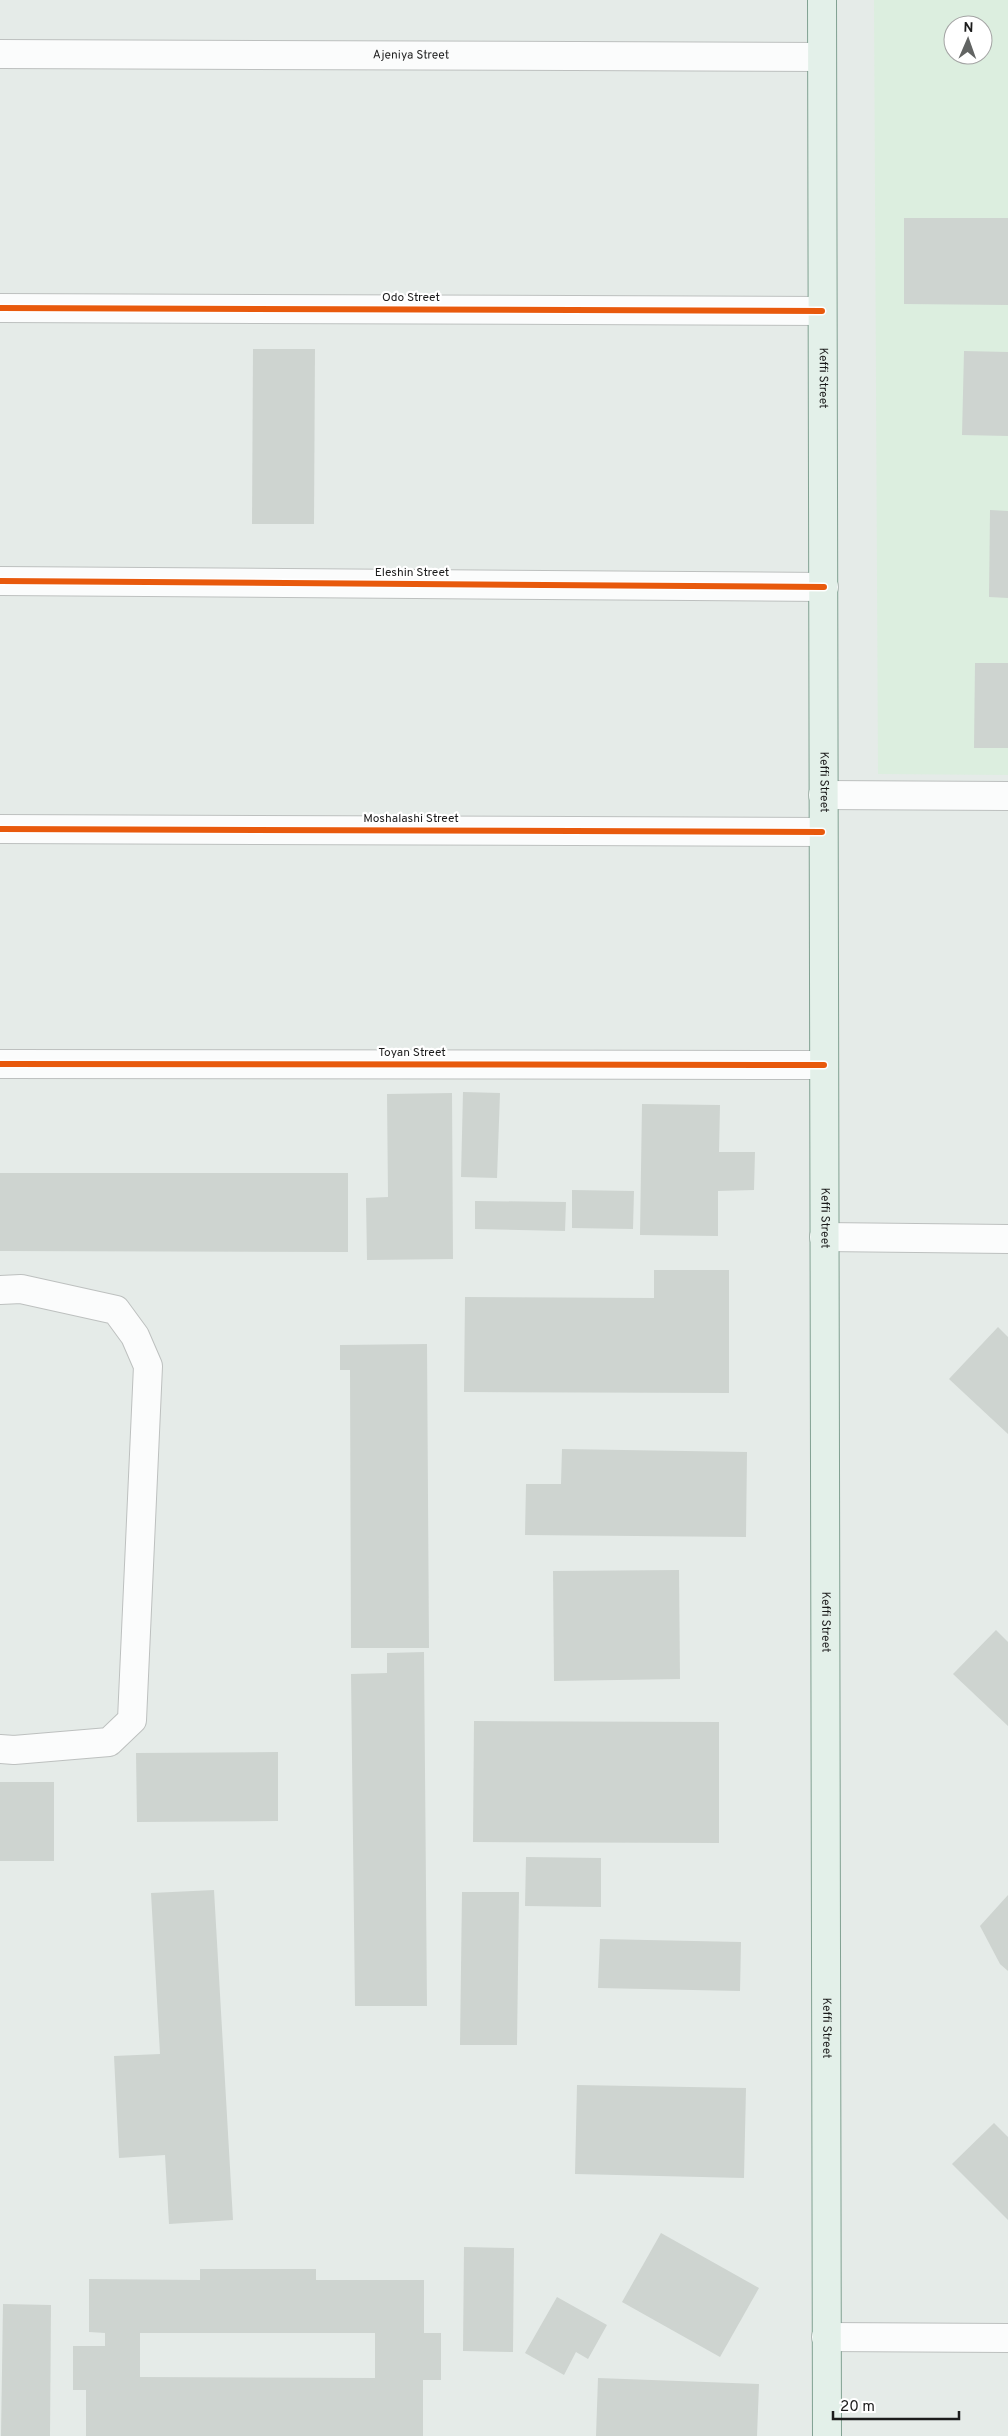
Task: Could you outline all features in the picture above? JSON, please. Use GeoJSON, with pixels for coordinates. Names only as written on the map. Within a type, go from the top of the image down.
{"type":"FeatureCollection","features":[{"type":"Feature","properties":{"kind":"main road","name":"Keffi Street"},"geometry":{"type":"LineString","coordinates":[[822,0],[824,587],[822,832],[827,2436]]}},
{"type":"Feature","properties":{"kind":"street","name":"Ajeniya Street"},"geometry":{"type":"LineString","coordinates":[[0,54],[822,57]]}},
{"type":"Feature","properties":{"kind":"street","name":"Odo Street"},"geometry":{"type":"LineString","coordinates":[[0,308],[822,311]]}},
{"type":"Feature","properties":{"kind":"street","name":"Eleshin Street"},"geometry":{"type":"LineString","coordinates":[[0,581],[824,587]]}},
{"type":"Feature","properties":{"kind":"street"},"geometry":{"type":"LineString","coordinates":[[823,795],[1008,796]]}},
{"type":"Feature","properties":{"kind":"street","name":"Moshalashi Street"},"geometry":{"type":"LineString","coordinates":[[0,829],[822,832]]}},
{"type":"Feature","properties":{"kind":"street","name":"Toyan Street"},"geometry":{"type":"LineString","coordinates":[[0,1064],[824,1064]]}},
{"type":"Feature","properties":{"kind":"street"},"geometry":{"type":"LineString","coordinates":[[824,1237],[1008,1239]]}},
{"type":"Feature","properties":{"kind":"street"},"geometry":{"type":"LineString","coordinates":[[0,1290],[21,1289],[116,1310],[135,1336],[148,1366],[132,1720],[109,1742],[14,1750],[0,1749]]}},
{"type":"Feature","properties":{"kind":"street"},"geometry":{"type":"LineString","coordinates":[[826,2337],[1008,2338]]}},
{"type":"Feature","properties":{"kind":"shaded area"},"geometry":{"type":"Polygon","coordinates":[[[874,0],[1008,0],[1008,775],[878,774],[874,0]]]}},
{"type":"Feature","properties":{"kind":"building"},"geometry":{"type":"Polygon","coordinates":[[[904,218],[1008,218],[1008,305],[904,304],[904,218]]]}},
{"type":"Feature","properties":{"kind":"building"},"geometry":{"type":"Polygon","coordinates":[[[253,349],[315,349],[314,524],[252,524],[253,349]]]}},
{"type":"Feature","properties":{"kind":"building"},"geometry":{"type":"Polygon","coordinates":[[[964,351],[1008,352],[1008,436],[962,435],[964,351]]]}},
{"type":"Feature","properties":{"kind":"building"},"geometry":{"type":"Polygon","coordinates":[[[990,510],[1008,511],[1008,598],[989,597],[990,510]]]}},
{"type":"Feature","properties":{"kind":"building"},"geometry":{"type":"Polygon","coordinates":[[[975,663],[1008,663],[1008,748],[974,748],[975,663]]]}},
{"type":"Feature","properties":{"kind":"building"},"geometry":{"type":"Polygon","coordinates":[[[463,1092],[500,1093],[497,1178],[461,1177],[463,1092]]]}},
{"type":"Feature","properties":{"kind":"building"},"geometry":{"type":"Polygon","coordinates":[[[452,1093],[453,1259],[367,1260],[366,1198],[388,1197],[387,1094],[452,1093]]]}},
{"type":"Feature","properties":{"kind":"building"},"geometry":{"type":"Polygon","coordinates":[[[642,1104],[720,1105],[719,1152],[755,1152],[754,1190],[718,1191],[718,1236],[640,1235],[642,1104]]]}},
{"type":"Feature","properties":{"kind":"building"},"geometry":{"type":"Polygon","coordinates":[[[0,1173],[348,1173],[348,1252],[0,1251],[0,1173]]]}},
{"type":"Feature","properties":{"kind":"building"},"geometry":{"type":"Polygon","coordinates":[[[572,1190],[634,1191],[633,1229],[572,1228],[572,1190]]]}},
{"type":"Feature","properties":{"kind":"building"},"geometry":{"type":"Polygon","coordinates":[[[475,1201],[566,1202],[565,1231],[475,1229],[475,1201]]]}},
{"type":"Feature","properties":{"kind":"building"},"geometry":{"type":"Polygon","coordinates":[[[654,1270],[729,1270],[729,1393],[464,1392],[465,1297],[654,1298],[654,1270]]]}},
{"type":"Feature","properties":{"kind":"building"},"geometry":{"type":"Polygon","coordinates":[[[998,1327],[1008,1337],[1008,1434],[949,1379],[998,1327]]]}},
{"type":"Feature","properties":{"kind":"building"},"geometry":{"type":"Polygon","coordinates":[[[427,1344],[429,1648],[351,1648],[350,1370],[340,1370],[340,1345],[427,1344]]]}},
{"type":"Feature","properties":{"kind":"building"},"geometry":{"type":"Polygon","coordinates":[[[562,1449],[747,1452],[746,1537],[525,1535],[526,1484],[561,1484],[562,1449]]]}},
{"type":"Feature","properties":{"kind":"building"},"geometry":{"type":"Polygon","coordinates":[[[679,1570],[680,1679],[554,1681],[553,1571],[679,1570]]]}},
{"type":"Feature","properties":{"kind":"building"},"geometry":{"type":"Polygon","coordinates":[[[996,1630],[1008,1642],[1008,1726],[953,1674],[996,1630]]]}},
{"type":"Feature","properties":{"kind":"building"},"geometry":{"type":"Polygon","coordinates":[[[424,1652],[427,2006],[355,2006],[351,1674],[387,1673],[387,1653],[424,1652]]]}},
{"type":"Feature","properties":{"kind":"building"},"geometry":{"type":"Polygon","coordinates":[[[474,1721],[719,1722],[719,1843],[473,1842],[474,1721]]]}},
{"type":"Feature","properties":{"kind":"building"},"geometry":{"type":"Polygon","coordinates":[[[278,1752],[278,1821],[137,1822],[136,1753],[278,1752]]]}},
{"type":"Feature","properties":{"kind":"building"},"geometry":{"type":"Polygon","coordinates":[[[0,1782],[54,1782],[54,1861],[0,1861],[0,1782]]]}},
{"type":"Feature","properties":{"kind":"building"},"geometry":{"type":"Polygon","coordinates":[[[526,1857],[601,1858],[601,1907],[525,1906],[526,1857]]]}},
{"type":"Feature","properties":{"kind":"building"},"geometry":{"type":"Polygon","coordinates":[[[214,1890],[233,2220],[169,2224],[165,2155],[119,2158],[114,2056],[160,2054],[151,1893],[214,1890]]]}},
{"type":"Feature","properties":{"kind":"building"},"geometry":{"type":"Polygon","coordinates":[[[462,1892],[519,1892],[517,2045],[460,2045],[462,1892]]]}},
{"type":"Feature","properties":{"kind":"building"},"geometry":{"type":"Polygon","coordinates":[[[1008,1895],[1008,1971],[1000,1964],[980,1926],[1008,1895]]]}},
{"type":"Feature","properties":{"kind":"building"},"geometry":{"type":"Polygon","coordinates":[[[600,1939],[741,1942],[740,1991],[598,1988],[600,1939]]]}},
{"type":"Feature","properties":{"kind":"building"},"geometry":{"type":"Polygon","coordinates":[[[577,2085],[746,2088],[744,2178],[575,2174],[577,2085]]]}},
{"type":"Feature","properties":{"kind":"building"},"geometry":{"type":"Polygon","coordinates":[[[994,2123],[1008,2137],[1008,2220],[952,2164],[994,2123]]]}},
{"type":"Feature","properties":{"kind":"building"},"geometry":{"type":"Polygon","coordinates":[[[661,2233],[759,2288],[720,2357],[622,2302],[661,2233]]]}},
{"type":"Feature","properties":{"kind":"building"},"geometry":{"type":"Polygon","coordinates":[[[464,2247],[514,2248],[513,2352],[463,2351],[464,2247]]]}},
{"type":"Feature","properties":{"kind":"building"},"geometry":{"type":"Polygon","coordinates":[[[200,2269],[316,2269],[316,2280],[424,2280],[424,2333],[441,2333],[441,2380],[423,2380],[423,2436],[86,2436],[86,2390],[73,2390],[73,2346],[105,2346],[105,2333],[89,2332],[89,2279],[200,2280],[200,2269]],[[140,2333],[140,2377],[375,2378],[375,2333],[140,2333]]]}},
{"type":"Feature","properties":{"kind":"building"},"geometry":{"type":"Polygon","coordinates":[[[557,2297],[607,2325],[588,2359],[576,2352],[564,2375],[525,2353],[557,2297]]]}},
{"type":"Feature","properties":{"kind":"building"},"geometry":{"type":"Polygon","coordinates":[[[3,2304],[51,2305],[50,2436],[1,2436],[3,2304]]]}},
{"type":"Feature","properties":{"kind":"building"},"geometry":{"type":"Polygon","coordinates":[[[598,2378],[759,2384],[757,2436],[596,2436],[598,2378]]]}},
{"type":"Feature","properties":{"kind":"cycle path"},"geometry":{"type":"LineString","coordinates":[[0,308],[822,311]]}},
{"type":"Feature","properties":{"kind":"cycle path"},"geometry":{"type":"LineString","coordinates":[[0,581],[824,587]]}},
{"type":"Feature","properties":{"kind":"cycle path"},"geometry":{"type":"LineString","coordinates":[[0,829],[822,832]]}},
{"type":"Feature","properties":{"kind":"cycle path"},"geometry":{"type":"LineString","coordinates":[[0,1064],[824,1065]]}}]}
